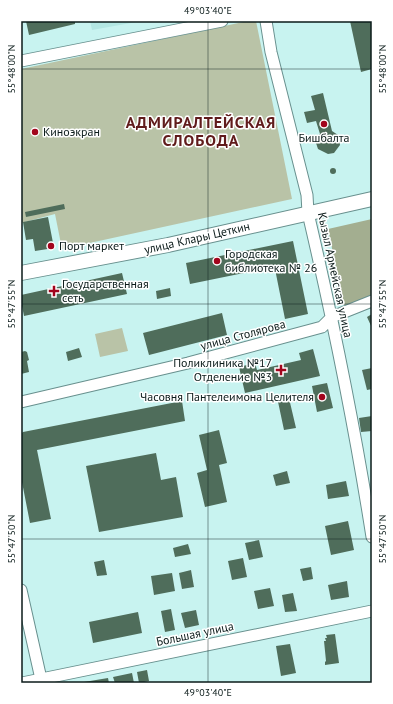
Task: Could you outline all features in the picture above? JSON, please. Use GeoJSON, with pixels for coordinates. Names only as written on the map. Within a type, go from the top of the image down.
{"type":"FeatureCollection","features":[{"type":"Feature","properties":{"kind":"main road","name":"улица Клары Цеткин"},"geometry":{"type":"LineString","coordinates":[[21,273],[160,246],[372,199]]}},
{"type":"Feature","properties":{"kind":"street"},"geometry":{"type":"LineString","coordinates":[[21,61],[222,21]]}},
{"type":"Feature","properties":{"kind":"street","name":"Кызыл Армейская улица"},"geometry":{"type":"LineString","coordinates":[[266,21],[271,52],[306,195],[308,212],[332,317],[362,475],[372,537]]}},
{"type":"Feature","properties":{"kind":"street","name":"улица Столярова"},"geometry":{"type":"LineString","coordinates":[[21,402],[188,363],[322,327],[332,317],[372,301]]}},
{"type":"Feature","properties":{"kind":"street"},"geometry":{"type":"LineString","coordinates":[[21,590],[41,679]]}},
{"type":"Feature","properties":{"kind":"street","name":"Большая улица"},"geometry":{"type":"LineString","coordinates":[[22,683],[372,611]]}},
{"type":"Feature","properties":{"kind":"shaded area"},"geometry":{"type":"Polygon","coordinates":[[[90,21],[142,21],[92,30],[90,21]]]}},
{"type":"Feature","properties":{"kind":"green space"},"geometry":{"type":"Polygon","coordinates":[[[248,21],[256,21],[292,199],[62,249],[55,214],[21,223],[21,69],[248,21]]]}},
{"type":"Feature","properties":{"kind":"green space"},"geometry":{"type":"Polygon","coordinates":[[[372,219],[372,297],[344,306],[328,229],[372,219]]]}},
{"type":"Feature","properties":{"kind":"green space"},"geometry":{"type":"Polygon","coordinates":[[[122,328],[128,351],[100,357],[95,334],[122,328]]]}},
{"type":"Feature","properties":{"kind":"building"},"geometry":{"type":"Polygon","coordinates":[[[26,21],[75,21],[75,24],[29,35],[26,21]]]}},
{"type":"Feature","properties":{"kind":"building"},"geometry":{"type":"Polygon","coordinates":[[[350,21],[372,21],[372,69],[361,72],[350,21]]]}},
{"type":"Feature","properties":{"kind":"building","name":"Бишбалта"},"geometry":{"type":"Polygon","coordinates":[[[323,93],[332,131],[338,135],[340,145],[334,153],[328,154],[318,149],[315,140],[320,134],[316,121],[307,123],[304,112],[315,110],[311,96],[323,93]]]}},
{"type":"Feature","properties":{"kind":"building"},"geometry":{"type":"Polygon","coordinates":[[[333,168],[336,171],[333,174],[330,171],[333,168]]]}},
{"type":"Feature","properties":{"kind":"building"},"geometry":{"type":"Polygon","coordinates":[[[64,204],[65,209],[26,217],[25,212],[64,204]]]}},
{"type":"Feature","properties":{"kind":"building"},"geometry":{"type":"Polygon","coordinates":[[[48,217],[54,248],[35,251],[33,239],[26,240],[23,222],[48,217]]]}},
{"type":"Feature","properties":{"kind":"building"},"geometry":{"type":"Polygon","coordinates":[[[293,241],[308,314],[285,319],[275,269],[263,271],[263,269],[190,284],[186,263],[293,241]]]}},
{"type":"Feature","properties":{"kind":"building"},"geometry":{"type":"Polygon","coordinates":[[[122,273],[127,294],[24,316],[21,295],[122,273]]]}},
{"type":"Feature","properties":{"kind":"building"},"geometry":{"type":"Polygon","coordinates":[[[170,288],[171,296],[157,299],[156,291],[170,288]]]}},
{"type":"Feature","properties":{"kind":"building"},"geometry":{"type":"Polygon","coordinates":[[[222,313],[227,335],[149,355],[143,333],[222,313]]]}},
{"type":"Feature","properties":{"kind":"building"},"geometry":{"type":"Polygon","coordinates":[[[372,314],[372,328],[367,317],[372,314]]]}},
{"type":"Feature","properties":{"kind":"building"},"geometry":{"type":"Polygon","coordinates":[[[79,348],[82,357],[68,361],[66,352],[79,348]]]}},
{"type":"Feature","properties":{"kind":"building"},"geometry":{"type":"Polygon","coordinates":[[[313,349],[320,376],[245,393],[239,367],[255,363],[257,370],[301,360],[299,353],[313,349]]]}},
{"type":"Feature","properties":{"kind":"building"},"geometry":{"type":"Polygon","coordinates":[[[21,352],[27,352],[29,360],[27,361],[29,372],[21,374],[21,352]]]}},
{"type":"Feature","properties":{"kind":"building"},"geometry":{"type":"Polygon","coordinates":[[[372,368],[372,389],[367,390],[362,370],[372,368]]]}},
{"type":"Feature","properties":{"kind":"building","name":"Часовня Пантелеимона Целителя"},"geometry":{"type":"Polygon","coordinates":[[[327,383],[333,408],[317,412],[312,386],[327,383]]]}},
{"type":"Feature","properties":{"kind":"building"},"geometry":{"type":"Polygon","coordinates":[[[288,394],[296,428],[284,430],[277,397],[288,394]]]}},
{"type":"Feature","properties":{"kind":"building"},"geometry":{"type":"Polygon","coordinates":[[[182,401],[185,421],[37,450],[51,519],[30,523],[21,477],[21,434],[23,432],[182,401]]]}},
{"type":"Feature","properties":{"kind":"building"},"geometry":{"type":"Polygon","coordinates":[[[372,416],[372,431],[361,432],[359,418],[372,416]]]}},
{"type":"Feature","properties":{"kind":"building"},"geometry":{"type":"Polygon","coordinates":[[[219,430],[227,463],[219,465],[227,502],[205,507],[197,473],[207,470],[199,435],[219,430]]]}},
{"type":"Feature","properties":{"kind":"building"},"geometry":{"type":"Polygon","coordinates":[[[156,453],[161,480],[176,477],[183,517],[99,532],[86,466],[156,453]]]}},
{"type":"Feature","properties":{"kind":"building"},"geometry":{"type":"Polygon","coordinates":[[[287,471],[290,483],[276,486],[273,475],[287,471]]]}},
{"type":"Feature","properties":{"kind":"building"},"geometry":{"type":"Polygon","coordinates":[[[346,481],[349,496],[328,499],[326,485],[346,481]]]}},
{"type":"Feature","properties":{"kind":"building"},"geometry":{"type":"Polygon","coordinates":[[[348,521],[354,550],[331,555],[325,526],[348,521]]]}},
{"type":"Feature","properties":{"kind":"building"},"geometry":{"type":"Polygon","coordinates":[[[259,540],[263,557],[249,560],[245,543],[259,540]]]}},
{"type":"Feature","properties":{"kind":"building"},"geometry":{"type":"Polygon","coordinates":[[[188,544],[191,554],[175,557],[173,548],[188,544]]]}},
{"type":"Feature","properties":{"kind":"building"},"geometry":{"type":"Polygon","coordinates":[[[243,558],[247,577],[232,580],[228,561],[243,558]]]}},
{"type":"Feature","properties":{"kind":"building"},"geometry":{"type":"Polygon","coordinates":[[[104,560],[107,575],[97,576],[94,562],[104,560]]]}},
{"type":"Feature","properties":{"kind":"building"},"geometry":{"type":"Polygon","coordinates":[[[311,567],[313,579],[303,581],[300,569],[311,567]]]}},
{"type":"Feature","properties":{"kind":"building"},"geometry":{"type":"Polygon","coordinates":[[[191,570],[194,587],[182,589],[179,573],[191,570]]]}},
{"type":"Feature","properties":{"kind":"building"},"geometry":{"type":"Polygon","coordinates":[[[172,573],[175,591],[154,595],[151,576],[172,573]]]}},
{"type":"Feature","properties":{"kind":"building"},"geometry":{"type":"Polygon","coordinates":[[[347,581],[349,597],[331,600],[328,585],[347,581]]]}},
{"type":"Feature","properties":{"kind":"building"},"geometry":{"type":"Polygon","coordinates":[[[270,588],[274,606],[258,609],[254,591],[270,588]]]}},
{"type":"Feature","properties":{"kind":"building"},"geometry":{"type":"Polygon","coordinates":[[[293,593],[297,611],[285,612],[282,595],[293,593]]]}},
{"type":"Feature","properties":{"kind":"building"},"geometry":{"type":"Polygon","coordinates":[[[171,609],[175,630],[165,632],[161,611],[171,609]]]}},
{"type":"Feature","properties":{"kind":"building"},"geometry":{"type":"Polygon","coordinates":[[[196,610],[199,625],[185,628],[181,613],[196,610]]]}},
{"type":"Feature","properties":{"kind":"building"},"geometry":{"type":"Polygon","coordinates":[[[138,612],[142,633],[93,643],[89,622],[138,612]]]}},
{"type":"Feature","properties":{"kind":"building"},"geometry":{"type":"Polygon","coordinates":[[[335,634],[339,663],[325,665],[324,641],[326,641],[325,638],[327,638],[326,635],[335,634]]]}},
{"type":"Feature","properties":{"kind":"building"},"geometry":{"type":"Polygon","coordinates":[[[290,644],[296,673],[281,676],[276,646],[290,644]]]}},
{"type":"Feature","properties":{"kind":"building"},"geometry":{"type":"Polygon","coordinates":[[[147,670],[149,681],[139,683],[137,672],[147,670]]]}},
{"type":"Feature","properties":{"kind":"building"},"geometry":{"type":"Polygon","coordinates":[[[132,673],[134,683],[115,683],[113,677],[132,673]]]}},
{"type":"Feature","properties":{"kind":"building"},"geometry":{"type":"Polygon","coordinates":[[[108,678],[109,683],[84,683],[84,682],[108,678]]]}},
{"type":"Feature","properties":{"kind":"place","name":"Бишбалта"},"geometry":{"type":"Point","coordinates":[324,124]}},
{"type":"Feature","properties":{"kind":"place","name":"Киноэкран"},"geometry":{"type":"Point","coordinates":[35,132]}},
{"type":"Feature","properties":{"kind":"place","name":"Порт маркет"},"geometry":{"type":"Point","coordinates":[51,246]}},
{"type":"Feature","properties":{"kind":"place","name":"Городская библиотека № 26"},"geometry":{"type":"Point","coordinates":[217,261]}},
{"type":"Feature","properties":{"kind":"place","name":"Государственная сеть"},"geometry":{"type":"Point","coordinates":[54,291]}},
{"type":"Feature","properties":{"kind":"place","name":"Поликлиника №17 Отделение №3"},"geometry":{"type":"Point","coordinates":[281,370]}},
{"type":"Feature","properties":{"kind":"place","name":"Часовня Пантелеимона Целителя"},"geometry":{"type":"Point","coordinates":[322,397]}},
{"type":"Feature","properties":{"kind":"district","name":"АДМИРАЛТЕЙСКАЯ СЛОБОДА"},"geometry":{"type":"Point","coordinates":[201,131]}}]}
